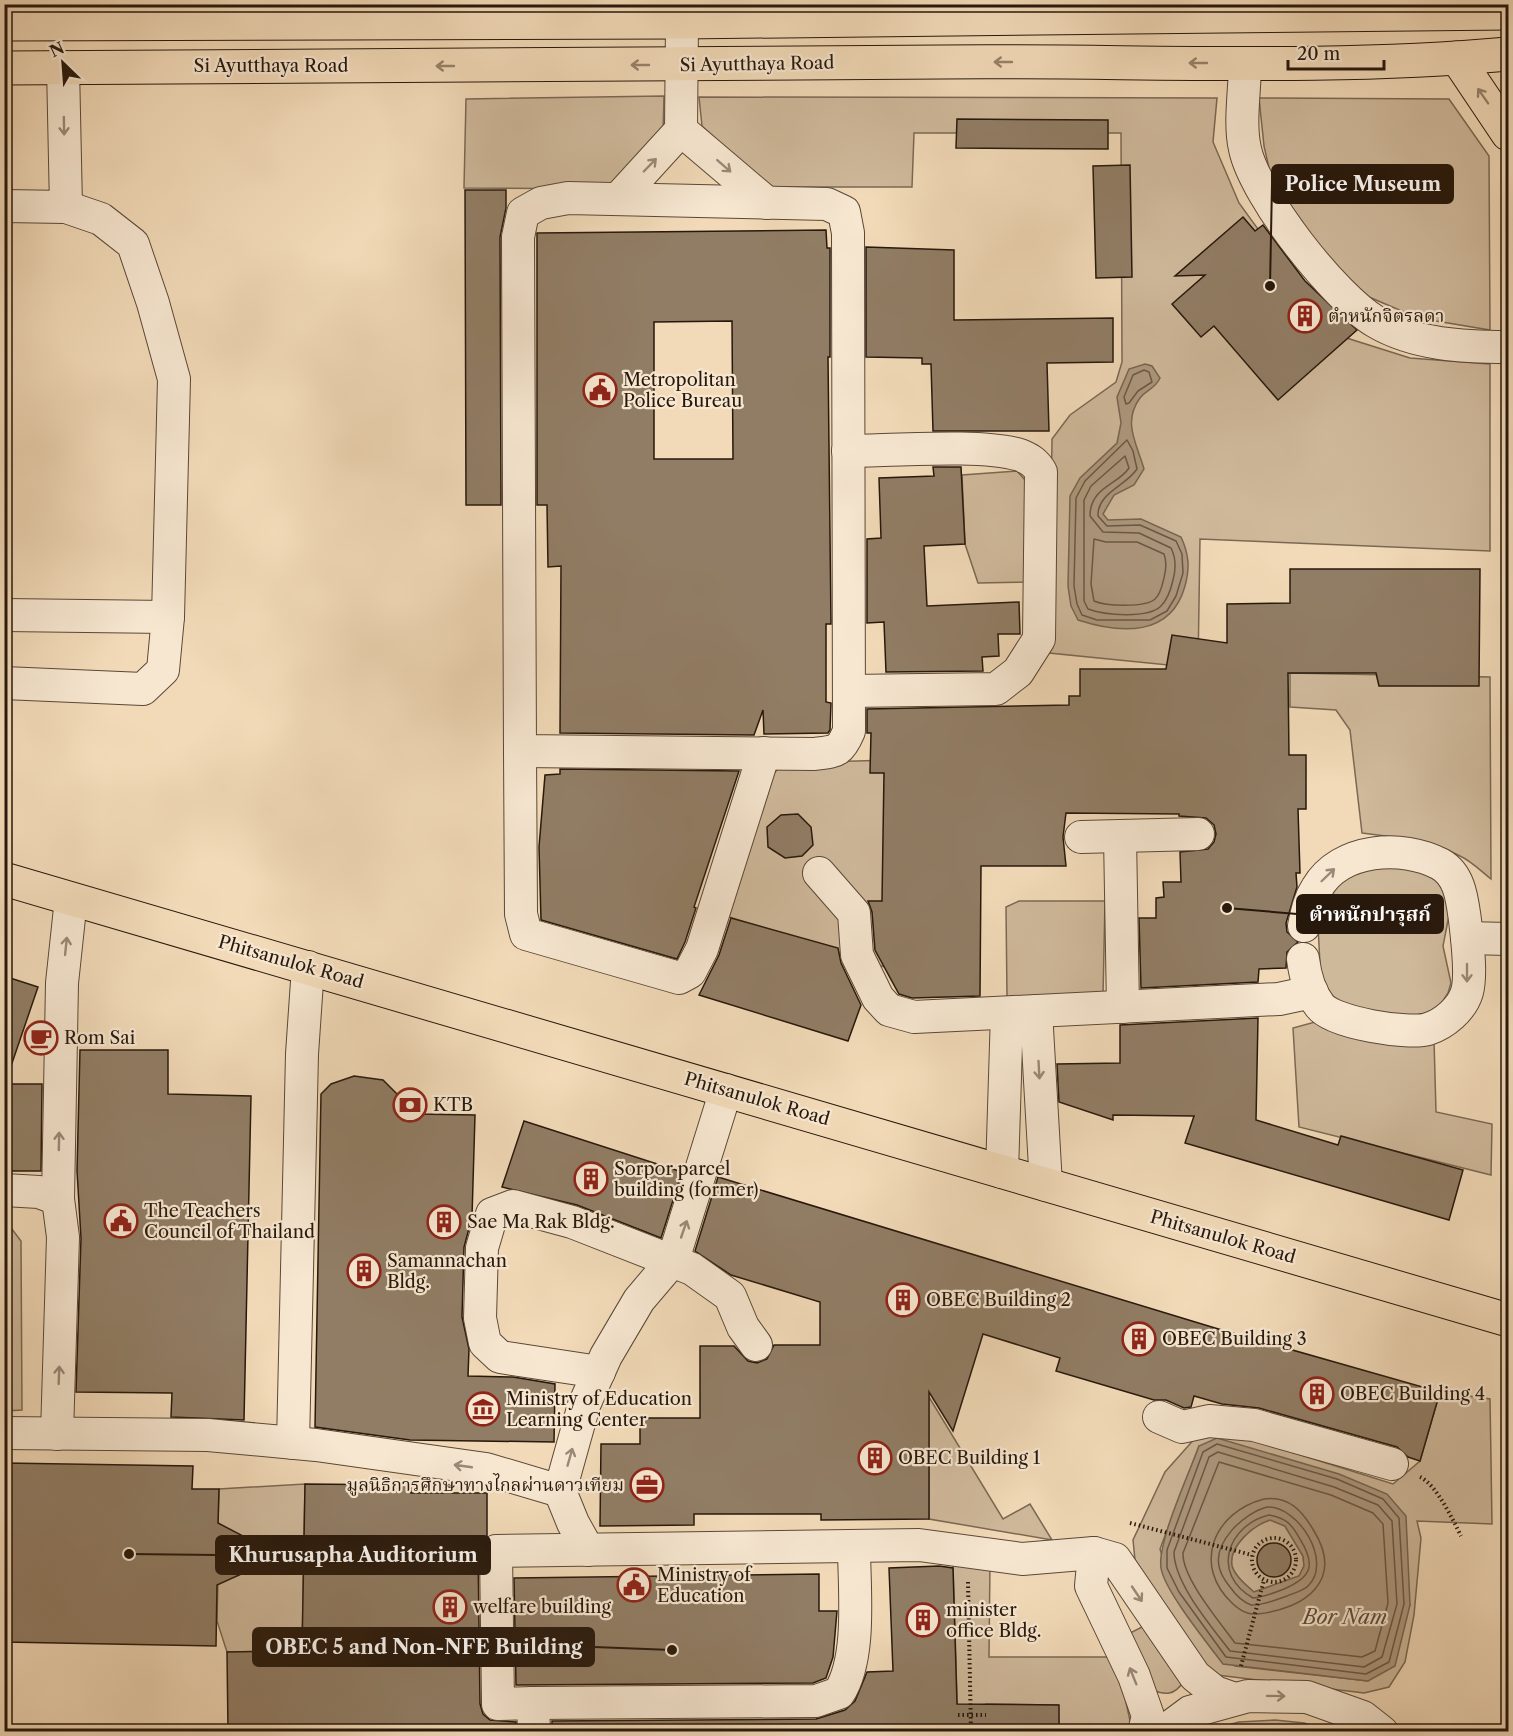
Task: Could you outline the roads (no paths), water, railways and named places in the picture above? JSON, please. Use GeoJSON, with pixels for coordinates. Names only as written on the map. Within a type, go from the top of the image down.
{"type":"FeatureCollection","features":[{"type":"Feature","properties":{"kind":"main road"},"geometry":{"type":"LineString","coordinates":[[4,24],[63,24],[318,14],[870,12],[1244,15],[1314,9],[1509,13]]}},
{"type":"Feature","properties":{"kind":"main road"},"geometry":{"type":"LineString","coordinates":[[1244,15],[1245,63]]}},
{"type":"Feature","properties":{"kind":"main road"},"geometry":{"type":"LineString","coordinates":[[63,24],[63,67]]}},
{"type":"Feature","properties":{"kind":"main road","name":"Si Ayutthaya Road"},"geometry":{"type":"LineString","coordinates":[[4,68],[945,62],[1245,63],[1456,58],[1509,54]]}},
{"type":"Feature","properties":{"kind":"main road"},"geometry":{"type":"LineString","coordinates":[[1456,58],[1509,134]]}},
{"type":"Feature","properties":{"kind":"main road","name":"Phitsanulok Road"},"geometry":{"type":"LineString","coordinates":[[4,879],[1509,1320]]}},
{"type":"Feature","properties":{"kind":"lane"},"geometry":{"type":"LineString","coordinates":[[618,199],[681,130],[682,65],[676,13]]}},
{"type":"Feature","properties":{"kind":"lane"},"geometry":{"type":"LineString","coordinates":[[1245,63],[1245,148],[1252,171],[1269,202],[1322,271],[1358,308],[1376,322],[1437,343],[1509,348]]}},
{"type":"Feature","properties":{"kind":"lane"},"geometry":{"type":"LineString","coordinates":[[63,67],[66,207]]}},
{"type":"Feature","properties":{"kind":"lane"},"geometry":{"type":"LineString","coordinates":[[681,130],[767,203]]}},
{"type":"Feature","properties":{"kind":"lane"},"geometry":{"type":"LineString","coordinates":[[520,751],[764,753],[815,754],[836,751],[843,747],[849,731],[848,233],[844,212],[827,204],[568,198],[541,203],[523,213],[518,237],[520,914],[526,934],[679,978],[690,972],[702,949],[764,753]]}},
{"type":"Feature","properties":{"kind":"lane"},"geometry":{"type":"LineString","coordinates":[[4,206],[66,207],[101,219],[133,244],[153,303],[174,379],[168,617],[163,670],[143,689],[4,682]]}},
{"type":"Feature","properties":{"kind":"lane"},"geometry":{"type":"LineString","coordinates":[[848,451],[976,450],[1019,455],[1035,463],[1041,472],[1040,639],[1018,672],[996,689],[849,691]]}},
{"type":"Feature","properties":{"kind":"lane"},"geometry":{"type":"LineString","coordinates":[[4,615],[168,617]]}},
{"type":"Feature","properties":{"kind":"lane"},"geometry":{"type":"LineString","coordinates":[[1081,837],[1198,834]]}},
{"type":"Feature","properties":{"kind":"lane"},"geometry":{"type":"LineString","coordinates":[[1120,836],[1123,1007]]}},
{"type":"Feature","properties":{"kind":"lane"},"geometry":{"type":"LineString","coordinates":[[1303,959],[1305,975],[1321,1007],[1354,1025],[1426,1030],[1451,1015],[1462,1004],[1467,992],[1467,938],[1461,896],[1451,873],[1428,858],[1387,851],[1355,857],[1335,868],[1318,885],[1308,904],[1304,926]]}},
{"type":"Feature","properties":{"kind":"lane"},"geometry":{"type":"LineString","coordinates":[[819,873],[854,913],[856,955],[878,998],[889,1010],[914,1017],[1279,999],[1312,992]]}},
{"type":"Feature","properties":{"kind":"lane"},"geometry":{"type":"LineString","coordinates":[[57,1434],[63,1236],[58,1199],[62,983],[71,899]]}},
{"type":"Feature","properties":{"kind":"lane"},"geometry":{"type":"LineString","coordinates":[[1467,938],[1509,939]]}},
{"type":"Feature","properties":{"kind":"lane"},"geometry":{"type":"LineString","coordinates":[[293,1443],[302,1054],[308,967]]}},
{"type":"Feature","properties":{"kind":"lane"},"geometry":{"type":"LineString","coordinates":[[1002,1172],[1021,1012]]}},
{"type":"Feature","properties":{"kind":"lane"},"geometry":{"type":"LineString","coordinates":[[1021,1012],[1046,1185]]}},
{"type":"Feature","properties":{"kind":"lane"},"geometry":{"type":"LineString","coordinates":[[588,1550],[573,1523],[560,1491],[584,1406],[599,1372],[639,1300],[674,1260],[726,1090]]}},
{"type":"Feature","properties":{"kind":"lane"},"geometry":{"type":"LineString","coordinates":[[4,1190],[39,1192],[58,1199]]}},
{"type":"Feature","properties":{"kind":"lane"},"geometry":{"type":"LineString","coordinates":[[599,1372],[500,1357],[485,1343],[480,1318],[482,1248],[492,1214],[513,1206],[572,1222],[674,1260],[692,1269],[730,1296],[743,1327],[756,1345]]}},
{"type":"Feature","properties":{"kind":"lane"},"geometry":{"type":"LineString","coordinates":[[1159,1417],[1182,1427],[1209,1421],[1254,1425],[1392,1464]]}},
{"type":"Feature","properties":{"kind":"lane"},"geometry":{"type":"LineString","coordinates":[[4,1433],[208,1435],[293,1443],[486,1469],[560,1491]]}},
{"type":"Feature","properties":{"kind":"lane"},"geometry":{"type":"LineString","coordinates":[[854,1546],[854,1630],[848,1679],[839,1693],[816,1701],[534,1717],[498,1704],[496,1551],[920,1545],[1022,1559],[1094,1553],[1115,1559],[1194,1676],[1215,1692],[1237,1685]]}},
{"type":"Feature","properties":{"kind":"lane"},"geometry":{"type":"LineString","coordinates":[[1094,1553],[1091,1586],[1134,1676],[1148,1716],[1144,1731]]}},
{"type":"Feature","properties":{"kind":"lane"},"geometry":{"type":"LineString","coordinates":[[1163,1731],[1190,1712],[1237,1685]]}},
{"type":"Feature","properties":{"kind":"lane"},"geometry":{"type":"LineString","coordinates":[[1237,1685],[1248,1696],[1307,1697],[1363,1717],[1382,1731]]}},
{"type":"Feature","properties":{"kind":"water"},"geometry":{"type":"Polygon","coordinates":[[[1145,364],[1152,366],[1160,378],[1140,398],[1132,416],[1135,442],[1144,469],[1134,485],[1114,495],[1103,514],[1108,520],[1141,519],[1181,537],[1186,549],[1188,573],[1178,603],[1168,615],[1156,623],[1142,627],[1111,628],[1078,620],[1071,606],[1068,586],[1070,496],[1080,478],[1117,443],[1121,423],[1117,397],[1129,369],[1145,364]]]}},
{"type":"Feature","properties":{"kind":"water","name":"Bor Nam"},"geometry":{"type":"Polygon","coordinates":[[[1217,1438],[1339,1474],[1387,1494],[1406,1516],[1410,1605],[1395,1666],[1368,1681],[1223,1664],[1178,1603],[1161,1568],[1161,1556],[1169,1525],[1199,1446],[1217,1438]],[[1270,1520],[1257,1526],[1244,1537],[1234,1551],[1233,1570],[1254,1592],[1299,1576],[1304,1566],[1303,1556],[1285,1526],[1270,1520]]]}},
{"type":"Feature","properties":{"kind":"place","name":"Police Museum"},"geometry":{"type":"Point","coordinates":[1270,286]}},
{"type":"Feature","properties":{"kind":"place","name":"ตำหนักจิตรลดา"},"geometry":{"type":"Point","coordinates":[1305,316]}},
{"type":"Feature","properties":{"kind":"place","name":"Metropolitan Police Bureau"},"geometry":{"type":"Point","coordinates":[600,390]}},
{"type":"Feature","properties":{"kind":"place","name":"ตำหนักปารุสก์"},"geometry":{"type":"Point","coordinates":[1227,908]}},
{"type":"Feature","properties":{"kind":"place","name":"Rom Sai"},"geometry":{"type":"Point","coordinates":[41,1038]}},
{"type":"Feature","properties":{"kind":"place","name":"KTB"},"geometry":{"type":"Point","coordinates":[410,1105]}},
{"type":"Feature","properties":{"kind":"place","name":"Sorpor parcel building (former)"},"geometry":{"type":"Point","coordinates":[591,1179]}},
{"type":"Feature","properties":{"kind":"place","name":"The Teachers Council of Thailand"},"geometry":{"type":"Point","coordinates":[121,1221]}},
{"type":"Feature","properties":{"kind":"place","name":"Sae Ma Rak Bldg."},"geometry":{"type":"Point","coordinates":[444,1222]}},
{"type":"Feature","properties":{"kind":"place","name":"Samannachan Bldg."},"geometry":{"type":"Point","coordinates":[364,1271]}},
{"type":"Feature","properties":{"kind":"place","name":"OBEC Building 2"},"geometry":{"type":"Point","coordinates":[903,1300]}},
{"type":"Feature","properties":{"kind":"place","name":"OBEC Building 3"},"geometry":{"type":"Point","coordinates":[1139,1339]}},
{"type":"Feature","properties":{"kind":"place","name":"OBEC Building 4"},"geometry":{"type":"Point","coordinates":[1317,1394]}},
{"type":"Feature","properties":{"kind":"place","name":"Ministry of Education Learning Center"},"geometry":{"type":"Point","coordinates":[483,1409]}},
{"type":"Feature","properties":{"kind":"place","name":"OBEC Building 1"},"geometry":{"type":"Point","coordinates":[875,1458]}},
{"type":"Feature","properties":{"kind":"place","name":"มูลนิธิการศึกษาทางไกลผ่านดาวเทียม"},"geometry":{"type":"Point","coordinates":[647,1485]}},
{"type":"Feature","properties":{"kind":"place","name":"Khurusapha Auditorium"},"geometry":{"type":"Point","coordinates":[129,1554]}},
{"type":"Feature","properties":{"kind":"place","name":"Ministry of Education"},"geometry":{"type":"Point","coordinates":[634,1585]}},
{"type":"Feature","properties":{"kind":"place","name":"welfare building"},"geometry":{"type":"Point","coordinates":[450,1607]}},
{"type":"Feature","properties":{"kind":"place","name":"minister office Bldg."},"geometry":{"type":"Point","coordinates":[923,1620]}},
{"type":"Feature","properties":{"kind":"place","name":"OBEC 5 and Non-NFE Building"},"geometry":{"type":"Point","coordinates":[672,1650]}}]}
